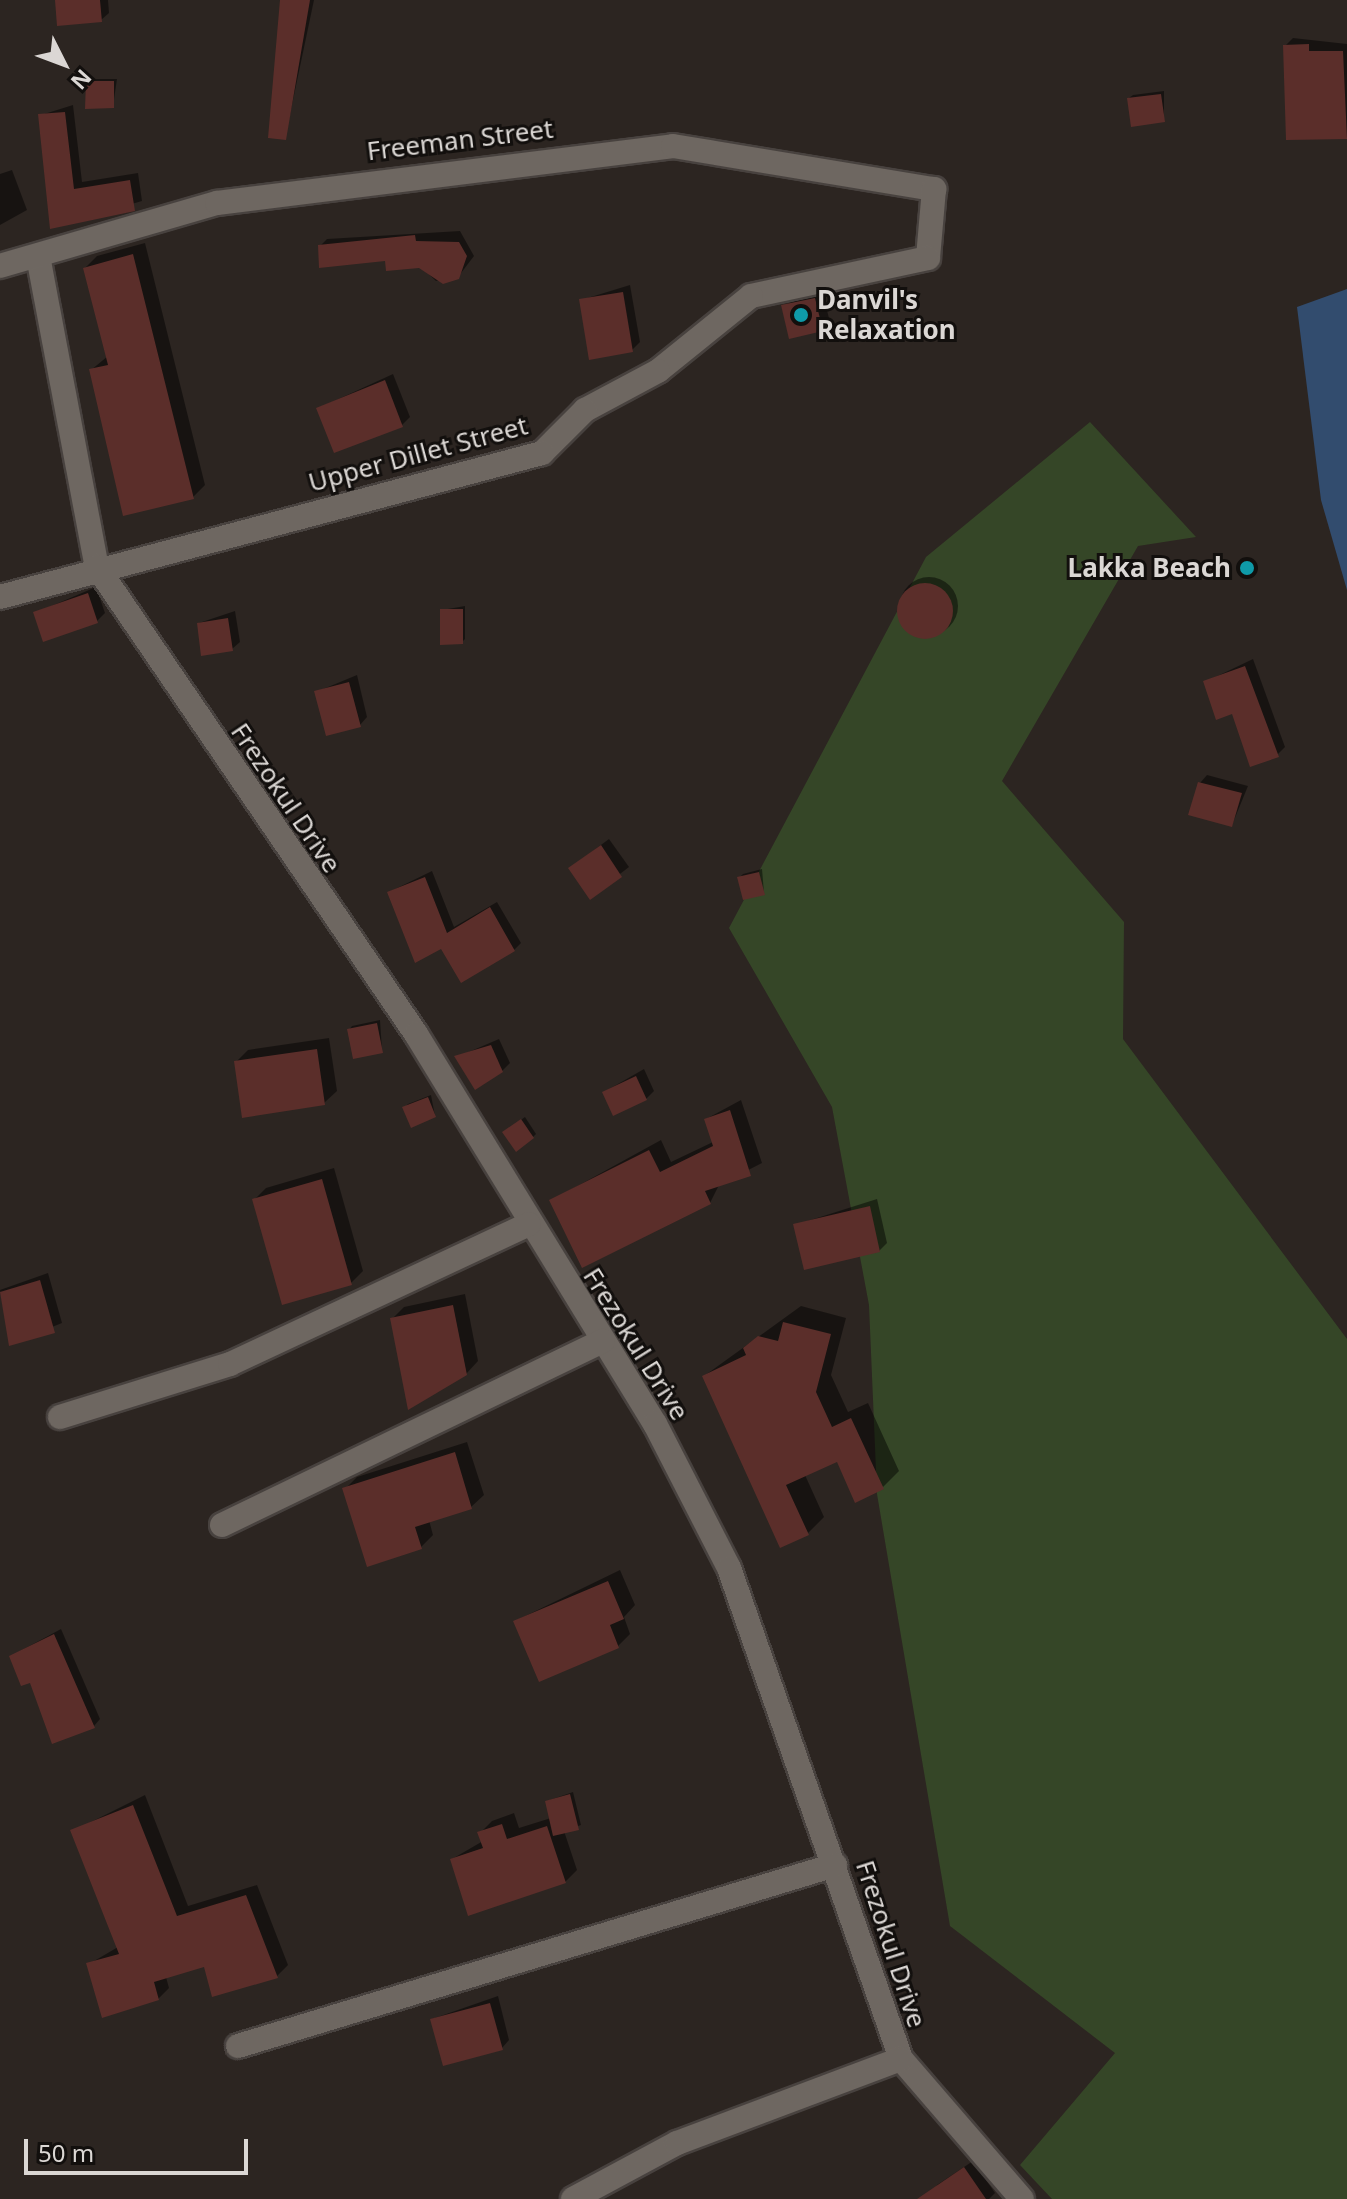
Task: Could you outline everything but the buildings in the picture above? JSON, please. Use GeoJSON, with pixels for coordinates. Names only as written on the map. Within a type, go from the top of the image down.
{"type":"FeatureCollection","features":[{"type":"Feature","properties":{"kind":"street","name":"Freeman Street"},"geometry":{"type":"LineString","coordinates":[[0,266],[217,203],[673,146],[934,189]]}},
{"type":"Feature","properties":{"kind":"street","name":"Upper Dillet Street"},"geometry":{"type":"LineString","coordinates":[[0,597],[97,567],[542,453],[585,410],[658,371],[751,296],[928,258],[934,189]]}},
{"type":"Feature","properties":{"kind":"street"},"geometry":{"type":"LineString","coordinates":[[38,256],[97,567]]}},
{"type":"Feature","properties":{"kind":"street","name":"Frezokul Drive"},"geometry":{"type":"LineString","coordinates":[[97,567],[416,1034],[603,1341],[729,1568],[901,2059],[1022,2199]]}},
{"type":"Feature","properties":{"kind":"street"},"geometry":{"type":"LineString","coordinates":[[60,1417],[230,1364],[529,1224]]}},
{"type":"Feature","properties":{"kind":"street"},"geometry":{"type":"LineString","coordinates":[[222,1525],[603,1341]]}},
{"type":"Feature","properties":{"kind":"street"},"geometry":{"type":"LineString","coordinates":[[238,2046],[835,1865]]}},
{"type":"Feature","properties":{"kind":"street"},"geometry":{"type":"LineString","coordinates":[[573,2199],[677,2143],[901,2059]]}},
{"type":"Feature","properties":{"kind":"green space"},"geometry":{"type":"Polygon","coordinates":[[[1090,422],[1196,537],[1138,546],[1002,781],[1124,922],[1123,1039],[1347,1339],[1347,2199],[1052,2199],[1020,2165],[1115,2053],[950,1926],[877,1494],[869,1305],[832,1107],[729,928],[926,557],[1090,422]]]}},
{"type":"Feature","properties":{"kind":"water"},"geometry":{"type":"Polygon","coordinates":[[[1347,289],[1347,590],[1321,500],[1297,307],[1347,289]]]}},
{"type":"Feature","properties":{"kind":"place","name":"Danvil's Relaxation"},"geometry":{"type":"Point","coordinates":[801,315]}},
{"type":"Feature","properties":{"kind":"place","name":"Lakka Beach"},"geometry":{"type":"Point","coordinates":[1247,568]}}]}
